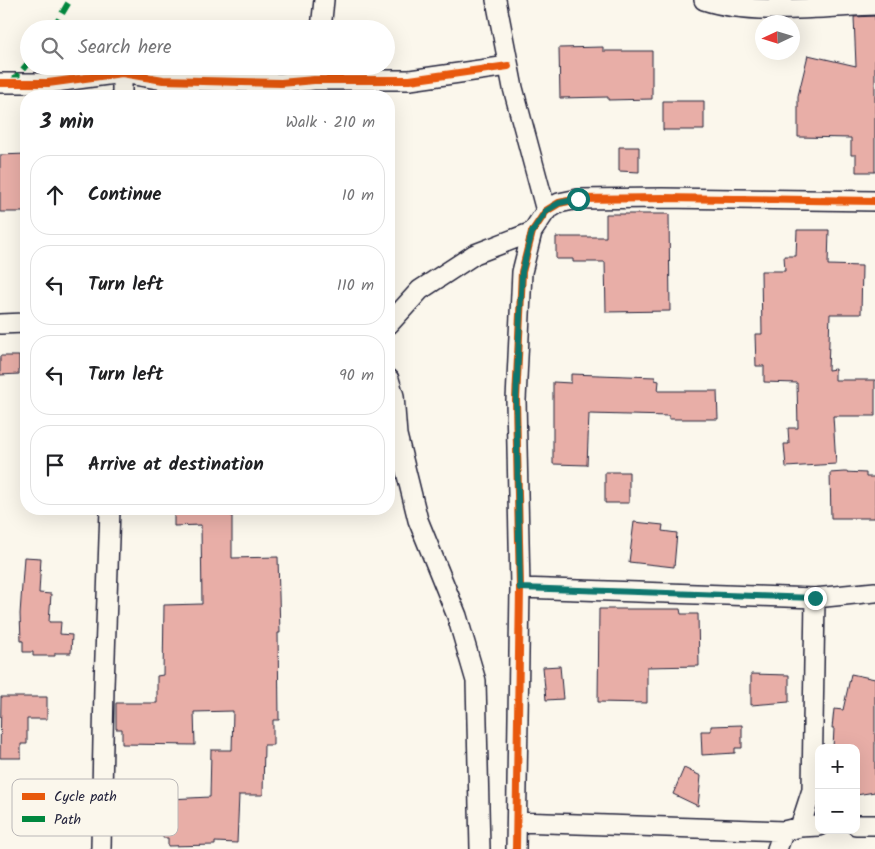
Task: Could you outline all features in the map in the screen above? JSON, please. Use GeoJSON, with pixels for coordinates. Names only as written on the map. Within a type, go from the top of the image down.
{"type":"FeatureCollection","features":[{"type":"Feature","properties":{"kind":"street"},"geometry":{"type":"LineString","coordinates":[[321,20],[324,0]]}},
{"type":"Feature","properties":{"kind":"street"},"geometry":{"type":"LineString","coordinates":[[496,0],[512,88],[546,211]]}},
{"type":"Feature","properties":{"kind":"street"},"geometry":{"type":"LineString","coordinates":[[704,0],[718,5],[746,8],[875,5]]}},
{"type":"Feature","properties":{"kind":"street"},"geometry":{"type":"LineString","coordinates":[[134,75],[163,80],[281,83],[410,80],[508,66]]}},
{"type":"Feature","properties":{"kind":"street"},"geometry":{"type":"LineString","coordinates":[[0,83],[48,83],[107,75]]}},
{"type":"Feature","properties":{"kind":"street"},"geometry":{"type":"LineString","coordinates":[[122,75],[122,90]]}},
{"type":"Feature","properties":{"kind":"street"},"geometry":{"type":"LineString","coordinates":[[516,849],[518,822],[520,588],[516,400],[522,272],[532,232],[546,211],[559,203],[578,199],[662,198],[875,201]]}},
{"type":"Feature","properties":{"kind":"street"},"geometry":{"type":"LineString","coordinates":[[395,317],[420,290],[475,254],[532,232]]}},
{"type":"Feature","properties":{"kind":"street"},"geometry":{"type":"LineString","coordinates":[[0,324],[20,323]]}},
{"type":"Feature","properties":{"kind":"street"},"geometry":{"type":"LineString","coordinates":[[395,445],[418,520],[457,616],[476,682],[480,849]]}},
{"type":"Feature","properties":{"kind":"street"},"geometry":{"type":"LineString","coordinates":[[102,779],[110,515]]}},
{"type":"Feature","properties":{"kind":"street"},"geometry":{"type":"LineString","coordinates":[[520,588],[815,598],[875,592]]}},
{"type":"Feature","properties":{"kind":"street"},"geometry":{"type":"LineString","coordinates":[[777,849],[792,829],[812,790],[815,598]]}},
{"type":"Feature","properties":{"kind":"street"},"geometry":{"type":"LineString","coordinates":[[518,822],[792,829],[815,826]]}},
{"type":"Feature","properties":{"kind":"street"},"geometry":{"type":"LineString","coordinates":[[860,826],[875,825]]}},
{"type":"Feature","properties":{"kind":"street"},"geometry":{"type":"LineString","coordinates":[[101,836],[101,849]]}},
{"type":"Feature","properties":{"kind":"building"},"geometry":{"type":"Polygon","coordinates":[[[875,16],[875,172],[856,172],[856,155],[851,155],[851,138],[798,137],[798,96],[808,55],[856,66],[854,17],[875,16]]]}},
{"type":"Feature","properties":{"kind":"building"},"geometry":{"type":"Polygon","coordinates":[[[603,47],[603,51],[652,51],[652,99],[608,100],[608,97],[560,98],[559,48],[603,47]]]}},
{"type":"Feature","properties":{"kind":"building"},"geometry":{"type":"Polygon","coordinates":[[[663,101],[704,101],[704,130],[663,130],[663,101]]]}},
{"type":"Feature","properties":{"kind":"building"},"geometry":{"type":"Polygon","coordinates":[[[619,147],[639,147],[639,172],[619,171],[619,147]]]}},
{"type":"Feature","properties":{"kind":"building"},"geometry":{"type":"Polygon","coordinates":[[[20,154],[20,212],[0,212],[0,155],[20,154]]]}},
{"type":"Feature","properties":{"kind":"building"},"geometry":{"type":"Polygon","coordinates":[[[606,214],[669,214],[670,311],[606,312],[605,262],[573,262],[573,259],[556,259],[556,237],[606,237],[606,214]]]}},
{"type":"Feature","properties":{"kind":"building"},"geometry":{"type":"Polygon","coordinates":[[[797,230],[829,230],[828,265],[862,266],[861,314],[830,314],[828,370],[835,369],[835,380],[875,380],[875,416],[833,416],[836,464],[786,467],[784,444],[789,444],[788,428],[798,428],[797,383],[764,382],[764,366],[756,366],[755,334],[762,334],[761,271],[785,271],[784,256],[796,256],[797,230]]]}},
{"type":"Feature","properties":{"kind":"building"},"geometry":{"type":"Polygon","coordinates":[[[0,356],[19,356],[19,374],[0,375],[0,356]]]}},
{"type":"Feature","properties":{"kind":"building"},"geometry":{"type":"Polygon","coordinates":[[[571,374],[655,377],[655,380],[659,381],[658,391],[717,391],[718,419],[669,419],[669,416],[589,414],[587,465],[553,464],[553,382],[571,383],[571,374]]]}},
{"type":"Feature","properties":{"kind":"building"},"geometry":{"type":"Polygon","coordinates":[[[605,472],[629,472],[629,503],[605,503],[605,472]]]}},
{"type":"Feature","properties":{"kind":"building"},"geometry":{"type":"Polygon","coordinates":[[[830,473],[866,473],[866,477],[875,477],[875,518],[831,518],[830,473]]]}},
{"type":"Feature","properties":{"kind":"building"},"geometry":{"type":"Polygon","coordinates":[[[174,515],[232,515],[232,558],[278,557],[280,633],[278,633],[279,720],[273,720],[273,745],[264,745],[263,795],[239,795],[237,843],[215,842],[215,845],[168,846],[168,838],[163,838],[163,836],[178,836],[178,799],[210,797],[211,750],[232,750],[233,711],[194,712],[195,745],[122,744],[122,729],[116,729],[116,703],[157,703],[157,676],[163,675],[164,605],[202,604],[201,525],[174,526],[174,515]]]}},
{"type":"Feature","properties":{"kind":"building"},"geometry":{"type":"Polygon","coordinates":[[[634,522],[663,525],[662,531],[677,533],[674,567],[629,562],[634,522]]]}},
{"type":"Feature","properties":{"kind":"building"},"geometry":{"type":"Polygon","coordinates":[[[24,557],[41,558],[39,593],[51,594],[49,622],[61,622],[60,634],[72,635],[71,653],[55,653],[55,656],[33,656],[33,652],[23,652],[20,614],[24,557]]]}},
{"type":"Feature","properties":{"kind":"building"},"geometry":{"type":"Polygon","coordinates":[[[599,609],[680,609],[681,614],[698,614],[699,666],[647,667],[647,703],[598,702],[599,609]]]}},
{"type":"Feature","properties":{"kind":"building"},"geometry":{"type":"Polygon","coordinates":[[[560,666],[563,699],[546,700],[543,667],[560,666]]]}},
{"type":"Feature","properties":{"kind":"building"},"geometry":{"type":"Polygon","coordinates":[[[751,674],[789,675],[789,702],[751,705],[751,674]]]}},
{"type":"Feature","properties":{"kind":"building"},"geometry":{"type":"Polygon","coordinates":[[[851,674],[875,679],[875,792],[860,794],[860,744],[833,744],[834,728],[832,728],[834,709],[843,710],[851,674]]]}},
{"type":"Feature","properties":{"kind":"building"},"geometry":{"type":"Polygon","coordinates":[[[1,697],[47,697],[47,719],[27,719],[27,744],[21,744],[21,758],[0,758],[1,697]]]}},
{"type":"Feature","properties":{"kind":"building"},"geometry":{"type":"Polygon","coordinates":[[[742,725],[742,748],[735,748],[735,753],[702,755],[701,731],[711,731],[711,726],[742,725]]]}},
{"type":"Feature","properties":{"kind":"building"},"geometry":{"type":"Polygon","coordinates":[[[684,768],[701,776],[698,806],[673,794],[684,768]]]}},
{"type":"Feature","properties":{"kind":"marked path"},"geometry":{"type":"LineString","coordinates":[[58,20],[70,0]]}},
{"type":"Feature","properties":{"kind":"marked path"},"geometry":{"type":"LineString","coordinates":[[11,83],[20,72]]}},
{"type":"Feature","properties":{"kind":"cycle path"},"geometry":{"type":"LineString","coordinates":[[134,75],[163,80],[281,83],[314,80],[410,80],[508,66]]}},
{"type":"Feature","properties":{"kind":"cycle path"},"geometry":{"type":"LineString","coordinates":[[0,83],[48,83],[107,75]]}},
{"type":"Feature","properties":{"kind":"cycle path"},"geometry":{"type":"LineString","coordinates":[[516,849],[520,588],[516,400],[522,272],[532,232],[546,211],[559,203],[578,199],[662,198],[875,201]]}},
{"type":"Feature","properties":{"kind":"route"},"geometry":{"type":"LineString","coordinates":[[578,199],[559,203],[546,211],[532,232],[522,272],[516,400],[520,588],[815,598]]}}]}
